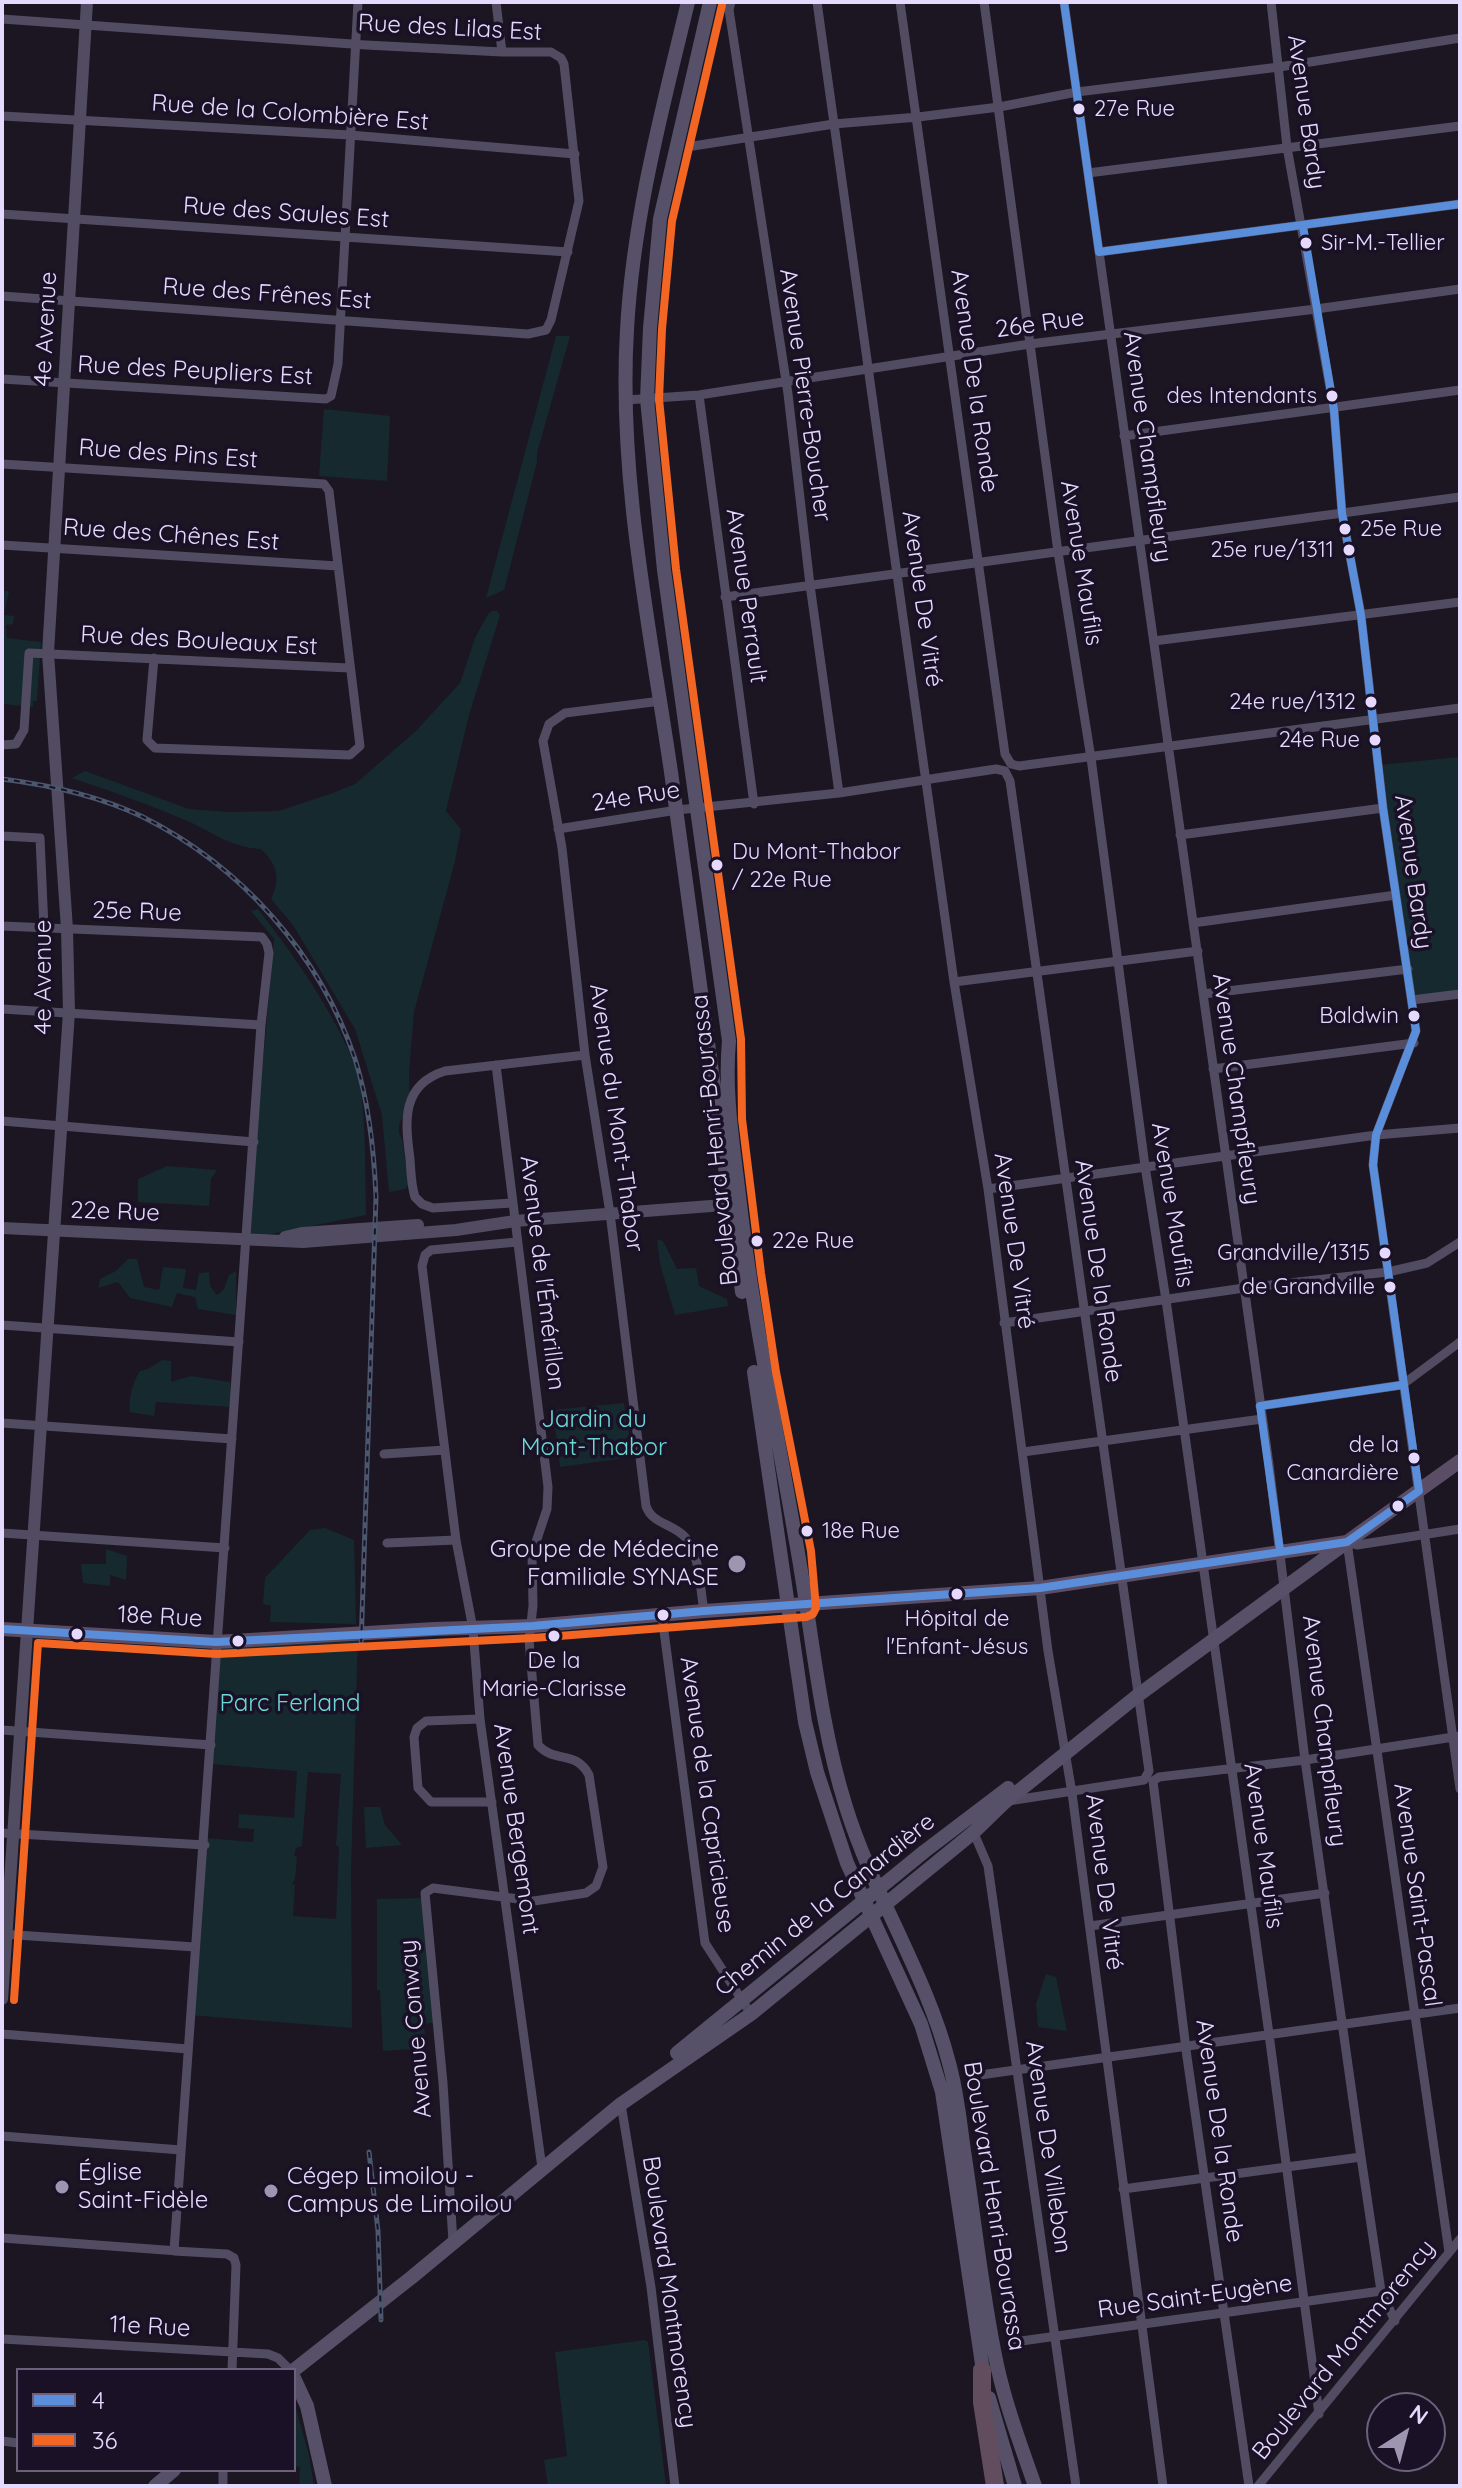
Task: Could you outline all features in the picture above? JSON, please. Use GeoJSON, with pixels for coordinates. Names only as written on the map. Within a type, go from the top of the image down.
{"type":"FeatureCollection","features":[{"type":"Feature","properties":{"kind":"highway"},"geometry":{"type":"LineString","coordinates":[[982,2370],[982,2402],[995,2486]]}},
{"type":"Feature","properties":{"kind":"main road","name":"Boulevard Henri-Bourassa"},"geometry":{"type":"LineString","coordinates":[[688,2],[641,211],[627,329],[629,471],[661,701],[735,1204],[795,1535],[822,1717],[846,1809],[877,1891],[930,2009],[950,2065],[997,2364],[1035,2486]]}},
{"type":"Feature","properties":{"kind":"main road","name":"Boulevard Henri-Bourassa"},"geometry":{"type":"LineString","coordinates":[[710,2],[660,219],[647,399],[663,560],[729,1041],[735,1204],[805,1722],[813,1759],[835,1832],[921,2024],[941,2090],[982,2370],[1015,2486]]}},
{"type":"Feature","properties":{"kind":"main road","name":"Chemin de la Canardière"},"geometry":{"type":"LineString","coordinates":[[621,2104],[740,2001],[877,1891],[1005,1802],[1137,1696],[1460,1461]]}},
{"type":"Feature","properties":{"kind":"main road","name":"18e Rue"},"geometry":{"type":"LineString","coordinates":[[2,1629],[216,1642],[532,1626],[1040,1588],[1347,1542]]}},
{"type":"Feature","properties":{"kind":"main road","name":"Chemin de la Canardière"},"geometry":{"type":"LineString","coordinates":[[295,2368],[621,2104],[751,2014],[884,1906],[1052,1756],[1066,1754]]}},
{"type":"Feature","properties":{"kind":"main road"},"geometry":{"type":"LineString","coordinates":[[296,2382],[307,2406],[325,2486]]}},
{"type":"Feature","properties":{"kind":"main road"},"geometry":{"type":"LineString","coordinates":[[155,2486],[172,2472]]}},
{"type":"Feature","properties":{"kind":"street","name":"4e Avenue"},"geometry":{"type":"LineString","coordinates":[[2,1999],[8,1833],[20,1731],[35,1535],[69,1012],[67,929],[48,653],[87,2]]}},
{"type":"Feature","properties":{"kind":"street"},"geometry":{"type":"LineString","coordinates":[[341,320],[358,2]]}},
{"type":"Feature","properties":{"kind":"street"},"geometry":{"type":"LineString","coordinates":[[496,2],[502,52]]}},
{"type":"Feature","properties":{"kind":"street","name":"Avenue Pierre-Boucher"},"geometry":{"type":"LineString","coordinates":[[731,2],[729,10],[786,382],[839,793]]}},
{"type":"Feature","properties":{"kind":"street","name":"Avenue De Vitré"},"geometry":{"type":"LineString","coordinates":[[817,2],[954,982],[988,1189],[1040,1588],[1090,1926],[1163,2486]]}},
{"type":"Feature","properties":{"kind":"street","name":"Avenue De la Ronde"},"geometry":{"type":"LineString","coordinates":[[900,2],[1249,2486]]}},
{"type":"Feature","properties":{"kind":"street","name":"Avenue Maufils"},"geometry":{"type":"LineString","coordinates":[[984,2],[1058,552],[1091,758],[1145,1166],[1251,1903],[1319,2414]]}},
{"type":"Feature","properties":{"kind":"street","name":"Avenue Champfleury"},"geometry":{"type":"LineString","coordinates":[[1064,2],[1198,951],[1361,2157],[1381,2291],[1395,2321]]}},
{"type":"Feature","properties":{"kind":"street","name":"Avenue Bardy"},"geometry":{"type":"LineString","coordinates":[[1271,2],[1287,147],[1334,410],[1342,513],[1361,615],[1383,808],[1416,1031],[1414,1043],[1376,1135],[1373,1165],[1402,1385],[1456,1736],[1460,1789]]}},
{"type":"Feature","properties":{"kind":"street","name":"Rue des Lilas Est"},"geometry":{"type":"LineString","coordinates":[[2,19],[355,44],[551,52],[564,64],[575,154]]}},
{"type":"Feature","properties":{"kind":"street"},"geometry":{"type":"LineString","coordinates":[[693,146],[834,124],[999,107],[1077,92],[1279,67],[1460,38]]}},
{"type":"Feature","properties":{"kind":"street","name":"Rue de la Colombière Est"},"geometry":{"type":"LineString","coordinates":[[2,116],[350,135],[575,154]]}},
{"type":"Feature","properties":{"kind":"street"},"geometry":{"type":"LineString","coordinates":[[1088,173],[1460,126]]}},
{"type":"Feature","properties":{"kind":"street"},"geometry":{"type":"LineString","coordinates":[[568,252],[579,201],[575,154]]}},
{"type":"Feature","properties":{"kind":"street"},"geometry":{"type":"LineString","coordinates":[[1099,252],[1460,204]]}},
{"type":"Feature","properties":{"kind":"street","name":"Rue des Saules Est"},"geometry":{"type":"LineString","coordinates":[[2,214],[568,252]]}},
{"type":"Feature","properties":{"kind":"street","name":"Rue des Frênes Est"},"geometry":{"type":"LineString","coordinates":[[2,296],[528,334],[546,330],[568,252]]}},
{"type":"Feature","properties":{"kind":"street","name":"26e Rue"},"geometry":{"type":"LineString","coordinates":[[626,400],[699,395],[1030,344],[1460,289]]}},
{"type":"Feature","properties":{"kind":"street","name":"Rue des Peupliers Est"},"geometry":{"type":"LineString","coordinates":[[2,379],[326,399],[334,391],[341,320]]}},
{"type":"Feature","properties":{"kind":"street"},"geometry":{"type":"LineString","coordinates":[[1124,436],[1334,410],[1460,390]]}},
{"type":"Feature","properties":{"kind":"street","name":"Avenue Perrault"},"geometry":{"type":"LineString","coordinates":[[699,395],[754,804]]}},
{"type":"Feature","properties":{"kind":"street","name":"Rue des Pins Est"},"geometry":{"type":"LineString","coordinates":[[2,464],[324,484],[329,491],[338,566]]}},
{"type":"Feature","properties":{"kind":"street"},"geometry":{"type":"LineString","coordinates":[[725,597],[1460,497]]}},
{"type":"Feature","properties":{"kind":"street","name":"Rue des Chênes Est"},"geometry":{"type":"LineString","coordinates":[[2,545],[338,566]]}},
{"type":"Feature","properties":{"kind":"street"},"geometry":{"type":"LineString","coordinates":[[154,658],[147,740],[155,748],[350,755],[360,746],[338,566]]}},
{"type":"Feature","properties":{"kind":"street"},"geometry":{"type":"LineString","coordinates":[[1154,641],[1460,602]]}},
{"type":"Feature","properties":{"kind":"street"},"geometry":{"type":"LineString","coordinates":[[2,745],[16,744],[24,730],[29,653],[48,653]]}},
{"type":"Feature","properties":{"kind":"street","name":"Rue des Bouleaux Est"},"geometry":{"type":"LineString","coordinates":[[48,653],[349,668]]}},
{"type":"Feature","properties":{"kind":"street","name":"Avenue du Mont-Thabor"},"geometry":{"type":"LineString","coordinates":[[661,701],[565,713],[549,724],[543,741],[558,829],[585,1055],[610,1213],[646,1506],[654,1519],[682,1534],[690,1545],[704,1611]]}},
{"type":"Feature","properties":{"kind":"street","name":"24e Rue"},"geometry":{"type":"LineString","coordinates":[[558,829],[677,810],[839,793],[1008,767],[1460,708]]}},
{"type":"Feature","properties":{"kind":"street"},"geometry":{"type":"LineString","coordinates":[[1180,835],[1383,808]]}},
{"type":"Feature","properties":{"kind":"street","name":"4e Avenue"},"geometry":{"type":"LineString","coordinates":[[2,836],[40,838],[44,928]]}},
{"type":"Feature","properties":{"kind":"street"},"geometry":{"type":"LineString","coordinates":[[1193,923],[1396,895]]}},
{"type":"Feature","properties":{"kind":"street","name":"25e Rue"},"geometry":{"type":"LineString","coordinates":[[2,926],[262,937],[269,953],[261,1025]]}},
{"type":"Feature","properties":{"kind":"street"},"geometry":{"type":"LineString","coordinates":[[954,982],[1198,951]]}},
{"type":"Feature","properties":{"kind":"street"},"geometry":{"type":"LineString","coordinates":[[1203,994],[1408,969]]}},
{"type":"Feature","properties":{"kind":"street"},"geometry":{"type":"LineString","coordinates":[[1412,1000],[1460,994]]}},
{"type":"Feature","properties":{"kind":"street"},"geometry":{"type":"LineString","coordinates":[[2,1009],[261,1025],[174,2251]]}},
{"type":"Feature","properties":{"kind":"street"},"geometry":{"type":"LineString","coordinates":[[1213,1069],[1414,1043]]}},
{"type":"Feature","properties":{"kind":"street"},"geometry":{"type":"LineString","coordinates":[[512,1203],[433,1208],[415,1197],[405,1122],[413,1093],[433,1075],[445,1071],[585,1055]]}},
{"type":"Feature","properties":{"kind":"street","name":"Avenue de l'Émérillon"},"geometry":{"type":"LineString","coordinates":[[496,1065],[548,1487],[547,1509],[532,1554],[532,1626],[529,1640],[538,1745],[544,1752],[570,1757],[585,1767],[589,1775],[603,1867],[596,1886],[586,1893],[534,1901],[504,1896]]}},
{"type":"Feature","properties":{"kind":"street"},"geometry":{"type":"LineString","coordinates":[[2,1121],[254,1142]]}},
{"type":"Feature","properties":{"kind":"street"},"geometry":{"type":"LineString","coordinates":[[988,1189],[1376,1135],[1460,1128]]}},
{"type":"Feature","properties":{"kind":"street","name":"22e Rue"},"geometry":{"type":"LineString","coordinates":[[2,1228],[303,1242],[735,1204]]}},
{"type":"Feature","properties":{"kind":"street","name":"Avenue Bergemont"},"geometry":{"type":"LineString","coordinates":[[517,1242],[431,1250],[425,1255],[422,1266],[456,1540],[473,1629],[480,1719],[542,2168]]}},
{"type":"Feature","properties":{"kind":"street"},"geometry":{"type":"LineString","coordinates":[[1004,1323],[1244,1288],[1388,1272],[1427,1263],[1460,1242]]}},
{"type":"Feature","properties":{"kind":"street"},"geometry":{"type":"LineString","coordinates":[[2,1325],[239,1342]]}},
{"type":"Feature","properties":{"kind":"street"},"geometry":{"type":"LineString","coordinates":[[1260,1406],[1402,1385],[1460,1342]]}},
{"type":"Feature","properties":{"kind":"street"},"geometry":{"type":"LineString","coordinates":[[1023,1452],[1262,1419]]}},
{"type":"Feature","properties":{"kind":"street"},"geometry":{"type":"LineString","coordinates":[[2,1423],[232,1439]]}},
{"type":"Feature","properties":{"kind":"street"},"geometry":{"type":"LineString","coordinates":[[384,1454],[445,1450]]}},
{"type":"Feature","properties":{"kind":"street","name":"18e Rue"},"geometry":{"type":"LineString","coordinates":[[1347,1542],[1357,1545],[1460,1529]]}},
{"type":"Feature","properties":{"kind":"street"},"geometry":{"type":"LineString","coordinates":[[2,1533],[225,1548]]}},
{"type":"Feature","properties":{"kind":"street"},"geometry":{"type":"LineString","coordinates":[[387,1543],[456,1540]]}},
{"type":"Feature","properties":{"kind":"street","name":"Avenue Saint-Pascal"},"geometry":{"type":"LineString","coordinates":[[1347,1542],[1449,2252]]}},
{"type":"Feature","properties":{"kind":"street","name":"Avenue de la Capricieuse"},"geometry":{"type":"LineString","coordinates":[[662,1616],[705,1943],[751,2014]]}},
{"type":"Feature","properties":{"kind":"street"},"geometry":{"type":"LineString","coordinates":[[480,1719],[426,1721],[417,1728],[414,1737],[418,1788],[431,1802],[492,1802]]}},
{"type":"Feature","properties":{"kind":"street"},"geometry":{"type":"LineString","coordinates":[[2,1730],[211,1745]]}},
{"type":"Feature","properties":{"kind":"street"},"geometry":{"type":"LineString","coordinates":[[1005,1802],[1159,1777],[1305,1760],[1456,1736]]}},
{"type":"Feature","properties":{"kind":"street","name":"Avenue De Villebon"},"geometry":{"type":"LineString","coordinates":[[970,1826],[988,1866],[1076,2486]]}},
{"type":"Feature","properties":{"kind":"street"},"geometry":{"type":"LineString","coordinates":[[8,1833],[205,1845]]}},
{"type":"Feature","properties":{"kind":"street","name":"Avenue Conway"},"geometry":{"type":"LineString","coordinates":[[453,2242],[443,2083],[425,1893],[433,1888],[504,1896]]}},
{"type":"Feature","properties":{"kind":"street"},"geometry":{"type":"LineString","coordinates":[[1090,1926],[1325,1893]]}},
{"type":"Feature","properties":{"kind":"street"},"geometry":{"type":"LineString","coordinates":[[4,1934],[195,1947]]}},
{"type":"Feature","properties":{"kind":"street"},"geometry":{"type":"LineString","coordinates":[[980,2075],[1460,2008]]}},
{"type":"Feature","properties":{"kind":"street"},"geometry":{"type":"LineString","coordinates":[[2,2034],[188,2049]]}},
{"type":"Feature","properties":{"kind":"street","name":"Boulevard Montmorency"},"geometry":{"type":"LineString","coordinates":[[621,2104],[651,2287],[675,2486]]}},
{"type":"Feature","properties":{"kind":"street"},"geometry":{"type":"LineString","coordinates":[[2,2136],[181,2150]]}},
{"type":"Feature","properties":{"kind":"street"},"geometry":{"type":"LineString","coordinates":[[1123,2189],[1361,2157]]}},
{"type":"Feature","properties":{"kind":"street"},"geometry":{"type":"LineString","coordinates":[[2,2238],[227,2254],[234,2258],[236,2265],[232,2368]]}},
{"type":"Feature","properties":{"kind":"street","name":"Boulevard Montmorency"},"geometry":{"type":"LineString","coordinates":[[1258,2486],[1460,2239]]}},
{"type":"Feature","properties":{"kind":"street","name":"Rue Saint-Eugène"},"geometry":{"type":"LineString","coordinates":[[1014,2342],[1381,2291]]}},
{"type":"Feature","properties":{"kind":"street","name":"11e Rue"},"geometry":{"type":"LineString","coordinates":[[2,2339],[268,2354],[290,2368]]}},
{"type":"Feature","properties":{"kind":"green space"},"geometry":{"type":"Polygon","coordinates":[[[556,336],[570,336],[537,453],[504,590],[486,598],[556,336]]]}},
{"type":"Feature","properties":{"kind":"green space"},"geometry":{"type":"Polygon","coordinates":[[[324,409],[390,416],[387,481],[319,476],[324,409]]]}},
{"type":"Feature","properties":{"kind":"green space"},"geometry":{"type":"Polygon","coordinates":[[[2,591],[9,591],[4,615],[14,616],[13,624],[6,625],[7,638],[41,642],[37,701],[33,701],[33,707],[2,704],[2,591]]]}},
{"type":"Feature","properties":{"kind":"green space"},"geometry":{"type":"Polygon","coordinates":[[[492,611],[500,615],[469,715],[446,811],[461,829],[455,861],[414,1012],[409,1072],[410,1105],[399,1124],[409,1184],[405,1189],[389,1192],[382,1115],[355,1029],[293,925],[271,899],[276,872],[271,860],[261,849],[230,842],[171,814],[72,778],[85,771],[189,809],[229,812],[279,811],[330,794],[355,784],[416,731],[460,683],[475,638],[492,611]]]}},
{"type":"Feature","properties":{"kind":"green space"},"geometry":{"type":"Polygon","coordinates":[[[1460,757],[1460,994],[1412,1000],[1379,765],[1460,757]]]}},
{"type":"Feature","properties":{"kind":"green space"},"geometry":{"type":"Polygon","coordinates":[[[258,909],[319,996],[347,1046],[356,1070],[364,1122],[366,1215],[247,1239],[274,939],[251,911],[258,909]]]}},
{"type":"Feature","properties":{"kind":"green space"},"geometry":{"type":"Polygon","coordinates":[[[167,1166],[217,1170],[211,1179],[209,1206],[138,1202],[138,1179],[167,1166]]]}},
{"type":"Feature","properties":{"kind":"green space"},"geometry":{"type":"Polygon","coordinates":[[[657,1239],[663,1241],[677,1269],[696,1268],[699,1286],[727,1299],[728,1306],[675,1315],[660,1264],[657,1239]]]}},
{"type":"Feature","properties":{"kind":"green space"},"geometry":{"type":"Polygon","coordinates":[[[128,1259],[137,1259],[144,1287],[159,1290],[163,1267],[186,1269],[183,1288],[196,1290],[199,1273],[209,1272],[210,1286],[217,1295],[224,1289],[229,1275],[236,1271],[236,1315],[198,1309],[195,1297],[177,1293],[172,1307],[130,1298],[118,1282],[98,1288],[100,1279],[116,1271],[128,1259]]]}},
{"type":"Feature","properties":{"kind":"green space"},"geometry":{"type":"Polygon","coordinates":[[[162,1360],[171,1361],[171,1382],[191,1376],[230,1382],[233,1407],[156,1402],[154,1416],[130,1412],[132,1390],[140,1371],[162,1360]]]}},
{"type":"Feature","properties":{"kind":"green space","name":"Jardin du Mont-Thabor"},"geometry":{"type":"Polygon","coordinates":[[[624,1403],[633,1457],[560,1467],[553,1410],[624,1403]]]}},
{"type":"Feature","properties":{"kind":"green space"},"geometry":{"type":"Polygon","coordinates":[[[325,1528],[354,1540],[356,1624],[270,1622],[271,1606],[263,1604],[265,1578],[310,1530],[325,1528]]]}},
{"type":"Feature","properties":{"kind":"green space"},"geometry":{"type":"Polygon","coordinates":[[[106,1549],[127,1556],[126,1580],[110,1575],[110,1586],[83,1583],[81,1564],[106,1564],[106,1549]]]}},
{"type":"Feature","properties":{"kind":"green space","name":"Parc Ferland"},"geometry":{"type":"Polygon","coordinates":[[[358,1634],[351,1868],[352,2028],[190,2015],[205,1838],[253,1842],[254,1829],[238,1828],[239,1814],[294,1818],[297,1771],[210,1764],[216,1642],[358,1634]],[[308,1772],[302,1846],[296,1848],[294,1856],[297,1857],[292,1884],[295,1885],[293,1916],[336,1919],[339,1847],[336,1845],[341,1774],[308,1772]]]}},
{"type":"Feature","properties":{"kind":"green space"},"geometry":{"type":"Polygon","coordinates":[[[364,1807],[380,1807],[385,1825],[402,1845],[366,1848],[364,1807]]]}},
{"type":"Feature","properties":{"kind":"green space"},"geometry":{"type":"Polygon","coordinates":[[[424,1898],[437,2022],[424,2024],[426,2048],[383,2051],[380,1990],[377,1990],[377,1899],[424,1898]]]}},
{"type":"Feature","properties":{"kind":"green space"},"geometry":{"type":"Polygon","coordinates":[[[1046,1974],[1056,1977],[1067,2031],[1038,2027],[1036,2004],[1046,1974]]]}},
{"type":"Feature","properties":{"kind":"green space"},"geometry":{"type":"Polygon","coordinates":[[[648,2342],[666,2486],[548,2486],[544,2460],[567,2456],[555,2352],[648,2342]]]}},
{"type":"Feature","properties":{"kind":"green space"},"geometry":{"type":"Polygon","coordinates":[[[296,2408],[314,2486],[299,2486],[300,2467],[296,2466],[296,2408]]]}},
{"type":"Feature","properties":{"kind":"railway"},"geometry":{"type":"LineString","coordinates":[[2,779],[74,792],[109,803],[179,837],[213,861],[273,917],[321,984],[340,1020],[364,1093],[376,1197],[361,1647]]}},
{"type":"Feature","properties":{"kind":"railway"},"geometry":{"type":"LineString","coordinates":[[369,2152],[378,2231],[381,2320]]}},
{"type":"Feature","properties":{"kind":"transit line","name":"4"},"geometry":{"type":"LineString","coordinates":[[1064,2],[1099,252],[1460,204]]}},
{"type":"Feature","properties":{"kind":"transit line","name":"36"},"geometry":{"type":"LineString","coordinates":[[14,2000],[38,1643],[217,1654],[533,1638],[806,1617],[813,1614],[816,1608],[811,1551],[776,1372],[761,1273],[742,1119],[741,1039],[676,569],[659,399],[672,221],[722,5]]}},
{"type":"Feature","properties":{"kind":"transit line","name":"4"},"geometry":{"type":"LineString","coordinates":[[2,1629],[216,1642],[532,1626],[1040,1588],[1347,1542],[1419,1491],[1373,1165],[1376,1135],[1416,1031],[1383,808],[1361,615],[1342,513],[1334,410],[1303,226]]}},
{"type":"Feature","properties":{"kind":"transit line","name":"4"},"geometry":{"type":"LineString","coordinates":[[1280,1550],[1260,1406],[1402,1385]]}},
{"type":"Feature","properties":{"kind":"place","name":"27e Rue"},"geometry":{"type":"Point","coordinates":[1079,109]}},
{"type":"Feature","properties":{"kind":"place","name":"Sir-M.-Tellier"},"geometry":{"type":"Point","coordinates":[1306,243]}},
{"type":"Feature","properties":{"kind":"place","name":"des Intendants"},"geometry":{"type":"Point","coordinates":[1332,396]}},
{"type":"Feature","properties":{"kind":"place","name":"25e Rue"},"geometry":{"type":"Point","coordinates":[1345,529]}},
{"type":"Feature","properties":{"kind":"place","name":"25e rue/1311"},"geometry":{"type":"Point","coordinates":[1349,550]}},
{"type":"Feature","properties":{"kind":"place","name":"24e rue/1312"},"geometry":{"type":"Point","coordinates":[1371,702]}},
{"type":"Feature","properties":{"kind":"place","name":"24e Rue"},"geometry":{"type":"Point","coordinates":[1375,740]}},
{"type":"Feature","properties":{"kind":"place","name":"Du Mont-Thabor / 22e Rue"},"geometry":{"type":"Point","coordinates":[717,865]}},
{"type":"Feature","properties":{"kind":"place","name":"Baldwin"},"geometry":{"type":"Point","coordinates":[1414,1016]}},
{"type":"Feature","properties":{"kind":"place","name":"22e Rue"},"geometry":{"type":"Point","coordinates":[757,1241]}},
{"type":"Feature","properties":{"kind":"place","name":"Grandville/1315"},"geometry":{"type":"Point","coordinates":[1385,1253]}},
{"type":"Feature","properties":{"kind":"place","name":"de Grandville"},"geometry":{"type":"Point","coordinates":[1390,1287]}},
{"type":"Feature","properties":{"kind":"place","name":"de la Canardière"},"geometry":{"type":"Point","coordinates":[1414,1458]}},
{"type":"Feature","properties":{"kind":"place","name":"18e Rue"},"geometry":{"type":"Point","coordinates":[807,1531]}},
{"type":"Feature","properties":{"kind":"place","name":"Groupe de Médecine Familiale SYNASE"},"geometry":{"type":"Point","coordinates":[737,1564]}},
{"type":"Feature","properties":{"kind":"place","name":"Hôpital de l'Enfant-Jésus"},"geometry":{"type":"Point","coordinates":[957,1594]}},
{"type":"Feature","properties":{"kind":"place","name":"De la Marie-Clarisse"},"geometry":{"type":"Point","coordinates":[554,1636]}},
{"type":"Feature","properties":{"kind":"place","name":"Église Saint-Fidèle"},"geometry":{"type":"Point","coordinates":[62,2187]}},
{"type":"Feature","properties":{"kind":"place","name":"Cégep Limoilou - Campus de Limoilou"},"geometry":{"type":"Point","coordinates":[271,2191]}}]}
